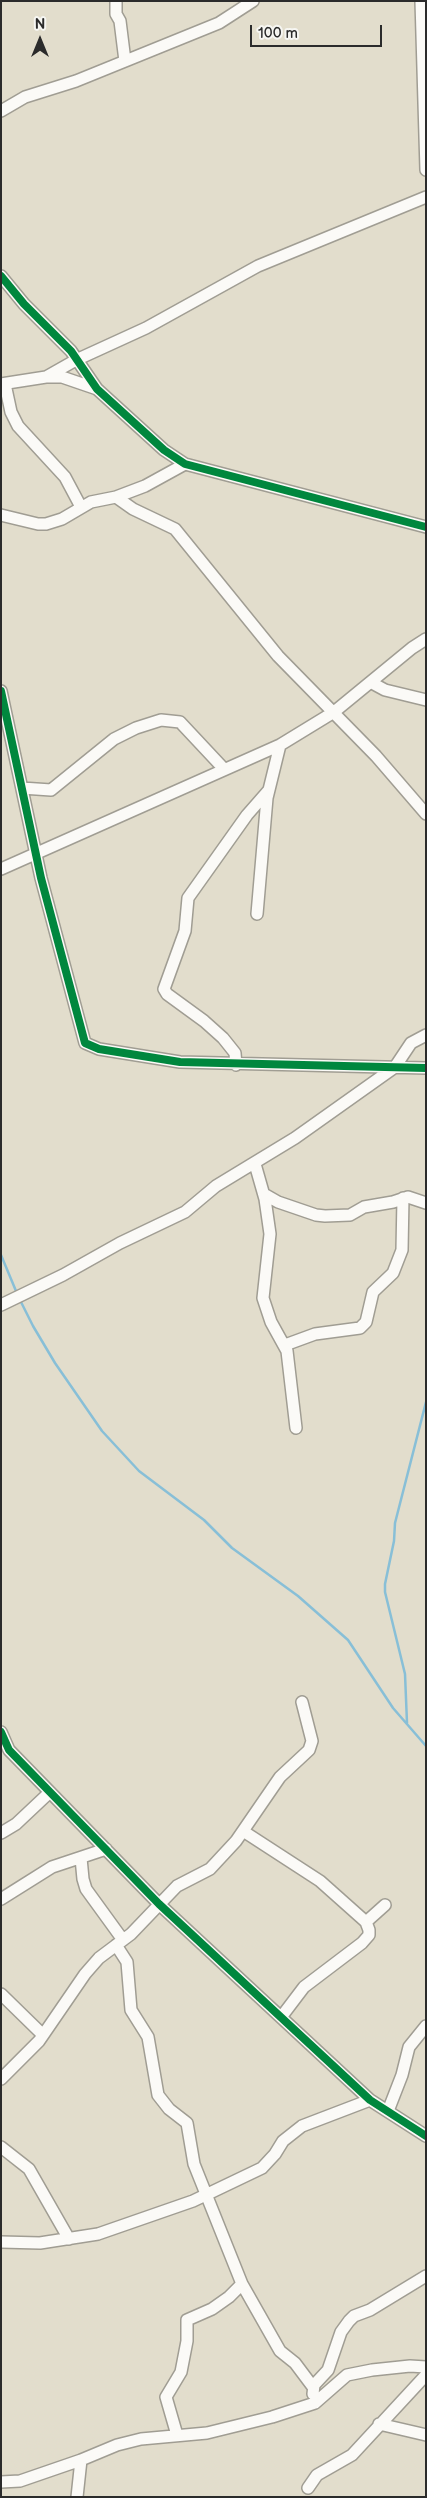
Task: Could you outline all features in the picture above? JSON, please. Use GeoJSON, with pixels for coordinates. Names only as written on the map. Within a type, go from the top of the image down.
{"type":"FeatureCollection","features":[{"type":"Feature","properties":{"kind":"street"},"geometry":{"type":"LineString","coordinates":[[116,1],[116,14],[120,21],[125,61]]}},
{"type":"Feature","properties":{"kind":"street"},"geometry":{"type":"LineString","coordinates":[[1,111],[25,97],[76,81],[219,23],[252,1]]}},
{"type":"Feature","properties":{"kind":"street"},"geometry":{"type":"LineString","coordinates":[[422,1],[426,170]]}},
{"type":"Feature","properties":{"kind":"street"},"geometry":{"type":"LineString","coordinates":[[46,377],[76,360],[146,328],[258,266],[426,197]]}},
{"type":"Feature","properties":{"kind":"street"},"geometry":{"type":"LineString","coordinates":[[1,276],[24,304],[71,351],[97,389],[164,450],[185,464],[426,528]]}},
{"type":"Feature","properties":{"kind":"street"},"geometry":{"type":"LineString","coordinates":[[81,507],[65,477],[18,426],[11,412],[3,384],[46,377],[62,377],[97,389]]}},
{"type":"Feature","properties":{"kind":"street"},"geometry":{"type":"LineString","coordinates":[[1,515],[38,524],[46,524],[62,519],[97,500],[116,497],[145,486],[185,464]]}},
{"type":"Feature","properties":{"kind":"street"},"geometry":{"type":"LineString","coordinates":[[116,497],[133,509],[175,529],[278,656],[376,756],[426,814]]}},
{"type":"Feature","properties":{"kind":"street"},"geometry":{"type":"LineString","coordinates":[[1,869],[280,745],[334,712],[372,683],[412,648],[426,639]]}},
{"type":"Feature","properties":{"kind":"street"},"geometry":{"type":"LineString","coordinates":[[372,683],[385,690],[426,700]]}},
{"type":"Feature","properties":{"kind":"street"},"geometry":{"type":"LineString","coordinates":[[1,690],[53,926],[85,1043],[99,1049],[180,1062],[236,1065],[426,1068]]}},
{"type":"Feature","properties":{"kind":"street"},"geometry":{"type":"LineString","coordinates":[[22,788],[51,790],[114,740],[136,728],[161,720],[180,722],[224,769]]}},
{"type":"Feature","properties":{"kind":"street"},"geometry":{"type":"LineString","coordinates":[[257,914],[268,791],[280,745]]}},
{"type":"Feature","properties":{"kind":"street"},"geometry":{"type":"LineString","coordinates":[[236,1065],[236,1055],[223,1038],[204,1021],[167,994],[164,989],[185,931],[188,898],[247,815],[268,791]]}},
{"type":"Feature","properties":{"kind":"street"},"geometry":{"type":"LineString","coordinates":[[1,1305],[63,1275],[120,1243],[180,1216],[216,1186],[254,1164],[395,1067],[411,1043],[426,1036]]}},
{"type":"Feature","properties":{"kind":"street"},"geometry":{"type":"LineString","coordinates":[[254,1164],[264,1194],[270,1234],[263,1298],[272,1322],[284,1344],[296,1428]]}},
{"type":"Feature","properties":{"kind":"street"},"geometry":{"type":"LineString","coordinates":[[264,1194],[278,1202],[316,1215],[326,1216],[350,1214],[364,1207],[393,1202],[408,1197],[426,1202]]}},
{"type":"Feature","properties":{"kind":"street"},"geometry":{"type":"LineString","coordinates":[[284,1344],[315,1334],[360,1328],[366,1322],[373,1292],[393,1273],[402,1250],[403,1198]]}},
{"type":"Feature","properties":{"kind":"street"},"geometry":{"type":"LineString","coordinates":[[1,2079],[43,2035],[85,1974],[99,1958],[139,1927],[177,1886],[210,1869],[243,1831],[268,1793],[311,1746],[312,1741],[302,1702]]}},
{"type":"Feature","properties":{"kind":"street"},"geometry":{"type":"LineString","coordinates":[[1,1732],[5,1752],[50,1792],[159,1904],[282,2016],[370,2100],[426,2136]]}},
{"type":"Feature","properties":{"kind":"street"},"geometry":{"type":"LineString","coordinates":[[1,1833],[16,1824],[50,1792]]}},
{"type":"Feature","properties":{"kind":"street"},"geometry":{"type":"LineString","coordinates":[[243,1831],[320,1881],[366,1922],[369,1930],[367,1939],[331,1969],[313,1979],[282,2016]]}},
{"type":"Feature","properties":{"kind":"street"},"geometry":{"type":"LineString","coordinates":[[1,1899],[52,1867],[106,1849]]}},
{"type":"Feature","properties":{"kind":"street"},"geometry":{"type":"LineString","coordinates":[[81,1858],[82,1878],[86,1889],[119,1942],[127,1962],[131,2010],[148,2037],[158,2095],[168,2109],[187,2123],[194,2164],[242,2284],[280,2351],[295,2363],[313,2387],[315,2403]]}},
{"type":"Feature","properties":{"kind":"street"},"geometry":{"type":"LineString","coordinates":[[366,1922],[385,1905]]}},
{"type":"Feature","properties":{"kind":"street"},"geometry":{"type":"LineString","coordinates":[[3,1997],[43,2035]]}},
{"type":"Feature","properties":{"kind":"street"},"geometry":{"type":"LineString","coordinates":[[388,2111],[402,2075],[409,2047],[426,2026]]}},
{"type":"Feature","properties":{"kind":"street"},"geometry":{"type":"LineString","coordinates":[[1,2242],[18,2244],[69,2239],[113,2230],[206,2196],[262,2168],[275,2154],[283,2141],[302,2126],[370,2100]]}},
{"type":"Feature","properties":{"kind":"street"},"geometry":{"type":"LineString","coordinates":[[1,2147],[29,2169],[69,2239]]}},
{"type":"Feature","properties":{"kind":"street"},"geometry":{"type":"LineString","coordinates":[[313,2387],[328,2370],[341,2332],[348,2321],[426,2276]]}},
{"type":"Feature","properties":{"kind":"street"},"geometry":{"type":"LineString","coordinates":[[177,2435],[166,2397],[180,2372],[187,2341],[187,2320],[212,2309],[229,2298],[242,2284]]}},
{"type":"Feature","properties":{"kind":"street"},"geometry":{"type":"LineString","coordinates":[[1,2482],[20,2480],[141,2438],[207,2433],[272,2417],[315,2403],[347,2375],[396,2368],[426,2367]]}},
{"type":"Feature","properties":{"kind":"street"},"geometry":{"type":"LineString","coordinates":[[308,2488],[317,2475],[352,2455],[426,2375]]}},
{"type":"Feature","properties":{"kind":"street"},"geometry":{"type":"LineString","coordinates":[[379,2424],[426,2435]]}},
{"type":"Feature","properties":{"kind":"street"},"geometry":{"type":"LineString","coordinates":[[77,2497],[81,2460]]}},
{"type":"Feature","properties":{"kind":"waterway"},"geometry":{"type":"LineString","coordinates":[[1,1255],[16,1291]]}},
{"type":"Feature","properties":{"kind":"waterway"},"geometry":{"type":"LineString","coordinates":[[21,1302],[55,1363],[102,1431],[139,1471],[204,1520],[232,1548],[298,1596],[348,1640],[393,1708],[426,1746]]}},
{"type":"Feature","properties":{"kind":"waterway"},"geometry":{"type":"LineString","coordinates":[[407,1723],[405,1674],[385,1592],[385,1584],[394,1541],[395,1523],[426,1402]]}},
{"type":"Feature","properties":{"kind":"cycle path"},"geometry":{"type":"LineString","coordinates":[[1,276],[24,304],[71,351],[97,389],[164,450],[185,464],[426,527]]}},
{"type":"Feature","properties":{"kind":"cycle path"},"geometry":{"type":"LineString","coordinates":[[1,691],[41,878],[85,1043],[99,1049],[180,1062],[426,1068]]}},
{"type":"Feature","properties":{"kind":"cycle path"},"geometry":{"type":"LineString","coordinates":[[1,1732],[9,1750],[159,1904],[370,2100],[426,2136]]}}]}
